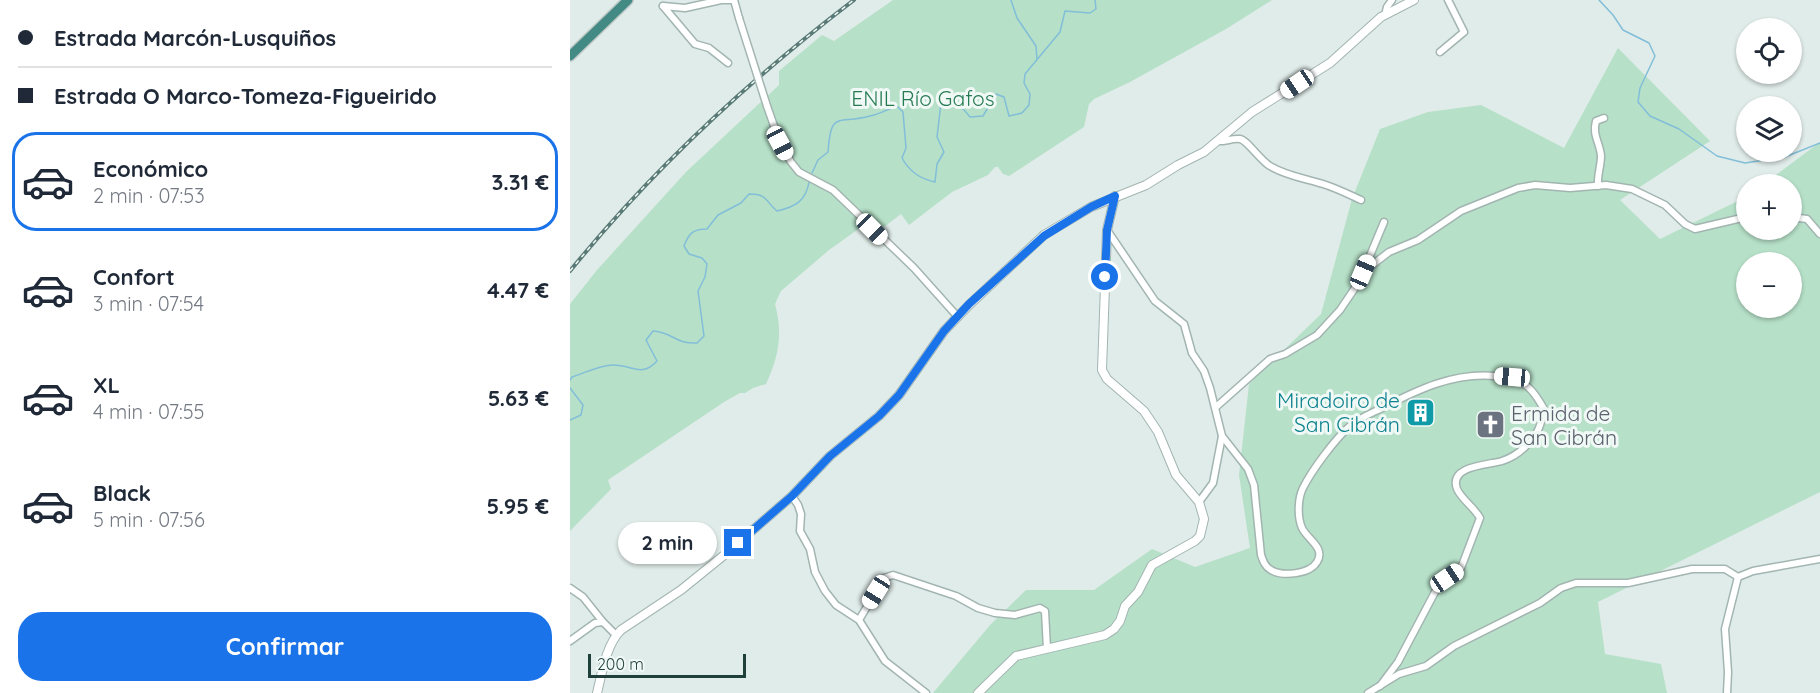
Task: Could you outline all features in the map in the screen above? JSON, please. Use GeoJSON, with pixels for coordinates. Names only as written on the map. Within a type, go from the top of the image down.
{"type":"FeatureCollection","features":[{"type":"Feature","properties":{"kind":"highway"},"geometry":{"type":"LineString","coordinates":[[570,56],[628,0]]}},
{"type":"Feature","properties":{"kind":"street"},"geometry":{"type":"LineString","coordinates":[[728,63],[709,48],[695,44],[663,6],[685,8],[721,0],[734,0],[767,106],[780,143],[790,162],[799,172],[833,190],[914,268],[957,316]]}},
{"type":"Feature","properties":{"kind":"street"},"geometry":{"type":"LineString","coordinates":[[1385,15],[1392,0]]}},
{"type":"Feature","properties":{"kind":"street"},"geometry":{"type":"LineString","coordinates":[[597,693],[616,635],[626,625],[698,577],[792,496],[830,456],[864,430],[899,395],[939,337],[957,316],[1044,236],[1091,207],[1146,185],[1204,152],[1258,108],[1329,63],[1385,15],[1414,0]]}},
{"type":"Feature","properties":{"kind":"street"},"geometry":{"type":"LineString","coordinates":[[1440,52],[1464,32],[1449,0]]}},
{"type":"Feature","properties":{"kind":"street"},"geometry":{"type":"LineString","coordinates":[[1598,186],[1597,173],[1601,156],[1594,129],[1596,121],[1604,118]]}},
{"type":"Feature","properties":{"kind":"street"},"geometry":{"type":"LineString","coordinates":[[1217,141],[1240,139],[1247,142],[1261,161],[1279,171],[1296,178],[1323,184],[1361,200]]}},
{"type":"Feature","properties":{"kind":"street"},"geometry":{"type":"LineString","coordinates":[[1363,272],[1389,252],[1418,240],[1461,211],[1518,188],[1535,185],[1578,189],[1598,186],[1625,187],[1639,191],[1665,205],[1685,224],[1695,229],[1736,219]]}},
{"type":"Feature","properties":{"kind":"street"},"geometry":{"type":"LineString","coordinates":[[978,693],[1016,656],[1105,635],[1114,629],[1120,621],[1125,606],[1138,592],[1152,565],[1188,547],[1200,536],[1204,519],[1198,502],[1176,475],[1158,432],[1144,411],[1107,379],[1102,370],[1107,230],[1115,196]]}},
{"type":"Feature","properties":{"kind":"street"},"geometry":{"type":"LineString","coordinates":[[1802,218],[1807,219],[1820,234]]}},
{"type":"Feature","properties":{"kind":"street"},"geometry":{"type":"LineString","coordinates":[[1216,407],[1270,359],[1285,354],[1317,335],[1340,310],[1359,282],[1384,222]]}},
{"type":"Feature","properties":{"kind":"street"},"geometry":{"type":"LineString","coordinates":[[1107,230],[1155,301],[1184,324],[1192,353],[1203,371],[1216,407],[1222,436],[1213,483],[1198,502]]}},
{"type":"Feature","properties":{"kind":"street"},"geometry":{"type":"LineString","coordinates":[[1222,436],[1248,469],[1254,485],[1261,555],[1265,564],[1272,570],[1299,572],[1312,568],[1320,555],[1318,547],[1301,526],[1299,509],[1301,492],[1309,477],[1351,425],[1418,389],[1447,381],[1481,375],[1512,377],[1533,390],[1544,409],[1540,430],[1526,447],[1500,461],[1466,469],[1459,475],[1456,483],[1458,490],[1480,518],[1477,529],[1461,568],[1447,578],[1435,592],[1398,662],[1380,686]]}},
{"type":"Feature","properties":{"kind":"street"},"geometry":{"type":"LineString","coordinates":[[792,496],[801,514],[800,531],[810,549],[815,572],[825,591],[836,605],[859,620],[885,661],[926,693]]}},
{"type":"Feature","properties":{"kind":"street"},"geometry":{"type":"LineString","coordinates":[[1738,577],[1753,571],[1820,560]]}},
{"type":"Feature","properties":{"kind":"street"},"geometry":{"type":"LineString","coordinates":[[1368,693],[1399,674],[1426,666],[1454,646],[1540,603],[1561,588],[1576,583],[1628,583],[1692,569],[1720,569],[1738,577]]}},
{"type":"Feature","properties":{"kind":"street"},"geometry":{"type":"LineString","coordinates":[[859,620],[884,578],[893,574],[957,596],[978,608],[995,614],[1015,615],[1040,608],[1045,611],[1047,649]]}},
{"type":"Feature","properties":{"kind":"street"},"geometry":{"type":"LineString","coordinates":[[1727,693],[1725,629],[1738,577]]}},
{"type":"Feature","properties":{"kind":"street"},"geometry":{"type":"LineString","coordinates":[[570,588],[583,597],[616,635]]}},
{"type":"Feature","properties":{"kind":"street"},"geometry":{"type":"LineString","coordinates":[[570,641],[595,623],[603,622]]}},
{"type":"Feature","properties":{"kind":"green space","name":"ENIL Río Gafos"},"geometry":{"type":"Polygon","coordinates":[[[893,0],[1272,0],[1226,29],[1130,82],[1094,99],[1089,104],[1084,127],[1009,176],[995,167],[988,175],[952,192],[909,225],[901,214],[879,231],[868,224],[864,225],[829,250],[781,291],[775,304],[779,325],[777,354],[766,384],[740,393],[724,402],[608,480],[611,489],[570,531],[570,304],[597,270],[686,172],[779,85],[779,71],[822,35],[834,41],[893,0]]]}},
{"type":"Feature","properties":{"kind":"green space"},"geometry":{"type":"Polygon","coordinates":[[[1618,48],[1710,141],[1620,200],[1660,239],[1736,202],[1736,240],[1802,240],[1802,174],[1777,174],[1793,162],[1802,162],[1802,156],[1820,142],[1820,492],[1598,602],[1605,654],[1661,664],[1667,693],[933,693],[991,624],[1026,590],[1094,590],[1152,549],[1195,567],[1250,548],[1239,475],[1249,384],[1321,314],[1352,199],[1380,129],[1428,112],[1481,105],[1564,148],[1618,48]]]}},
{"type":"Feature","properties":{"kind":"waterway"},"geometry":{"type":"LineString","coordinates":[[1011,0],[1017,18],[1036,46],[1037,59]]}},
{"type":"Feature","properties":{"kind":"waterway"},"geometry":{"type":"LineString","coordinates":[[812,173],[818,160],[828,152],[829,138],[834,124],[838,121],[874,115],[897,106],[903,112],[906,148],[902,158],[916,174],[935,182],[937,164],[944,152],[937,137],[941,103],[957,105],[970,117],[983,116],[996,94],[1004,97],[1009,116],[1022,113],[1029,105],[1030,94],[1024,83],[1025,74],[1060,32],[1065,11],[1090,13],[1096,9],[1095,0]]}},
{"type":"Feature","properties":{"kind":"waterway"},"geometry":{"type":"LineString","coordinates":[[1599,0],[1623,30],[1649,43],[1655,56],[1640,88],[1638,102],[1650,116],[1679,129],[1717,156],[1745,163],[1785,157],[1820,143]]}},
{"type":"Feature","properties":{"kind":"waterway"},"geometry":{"type":"LineString","coordinates":[[570,380],[572,377],[608,365],[646,369],[657,361],[646,340],[653,331],[665,333],[684,342],[697,343],[704,336],[698,291],[705,277],[707,264],[702,258],[689,254],[684,246],[690,235],[695,231],[707,229],[718,215],[741,203],[749,194],[763,197],[777,211],[789,207],[799,202],[808,189],[809,182]]}},
{"type":"Feature","properties":{"kind":"waterway"},"geometry":{"type":"LineString","coordinates":[[570,388],[583,405],[581,415],[570,420]]}},
{"type":"Feature","properties":{"kind":"railway"},"geometry":{"type":"LineString","coordinates":[[570,271],[635,197],[704,127],[777,62],[854,0]]}},
{"type":"Feature","properties":{"kind":"place","name":"Miradoiro de San Cibrán"},"geometry":{"type":"Point","coordinates":[1421,412]}},
{"type":"Feature","properties":{"kind":"place","name":"Ermida de San Cibrán"},"geometry":{"type":"Point","coordinates":[1490,425]}},
{"type":"Feature","properties":{"kind":"route"},"geometry":{"type":"LineString","coordinates":[[738,543],[792,496],[830,456],[879,416],[899,395],[944,331],[969,304],[1044,236],[1091,207],[1115,196],[1107,230],[1105,277]]}}]}
